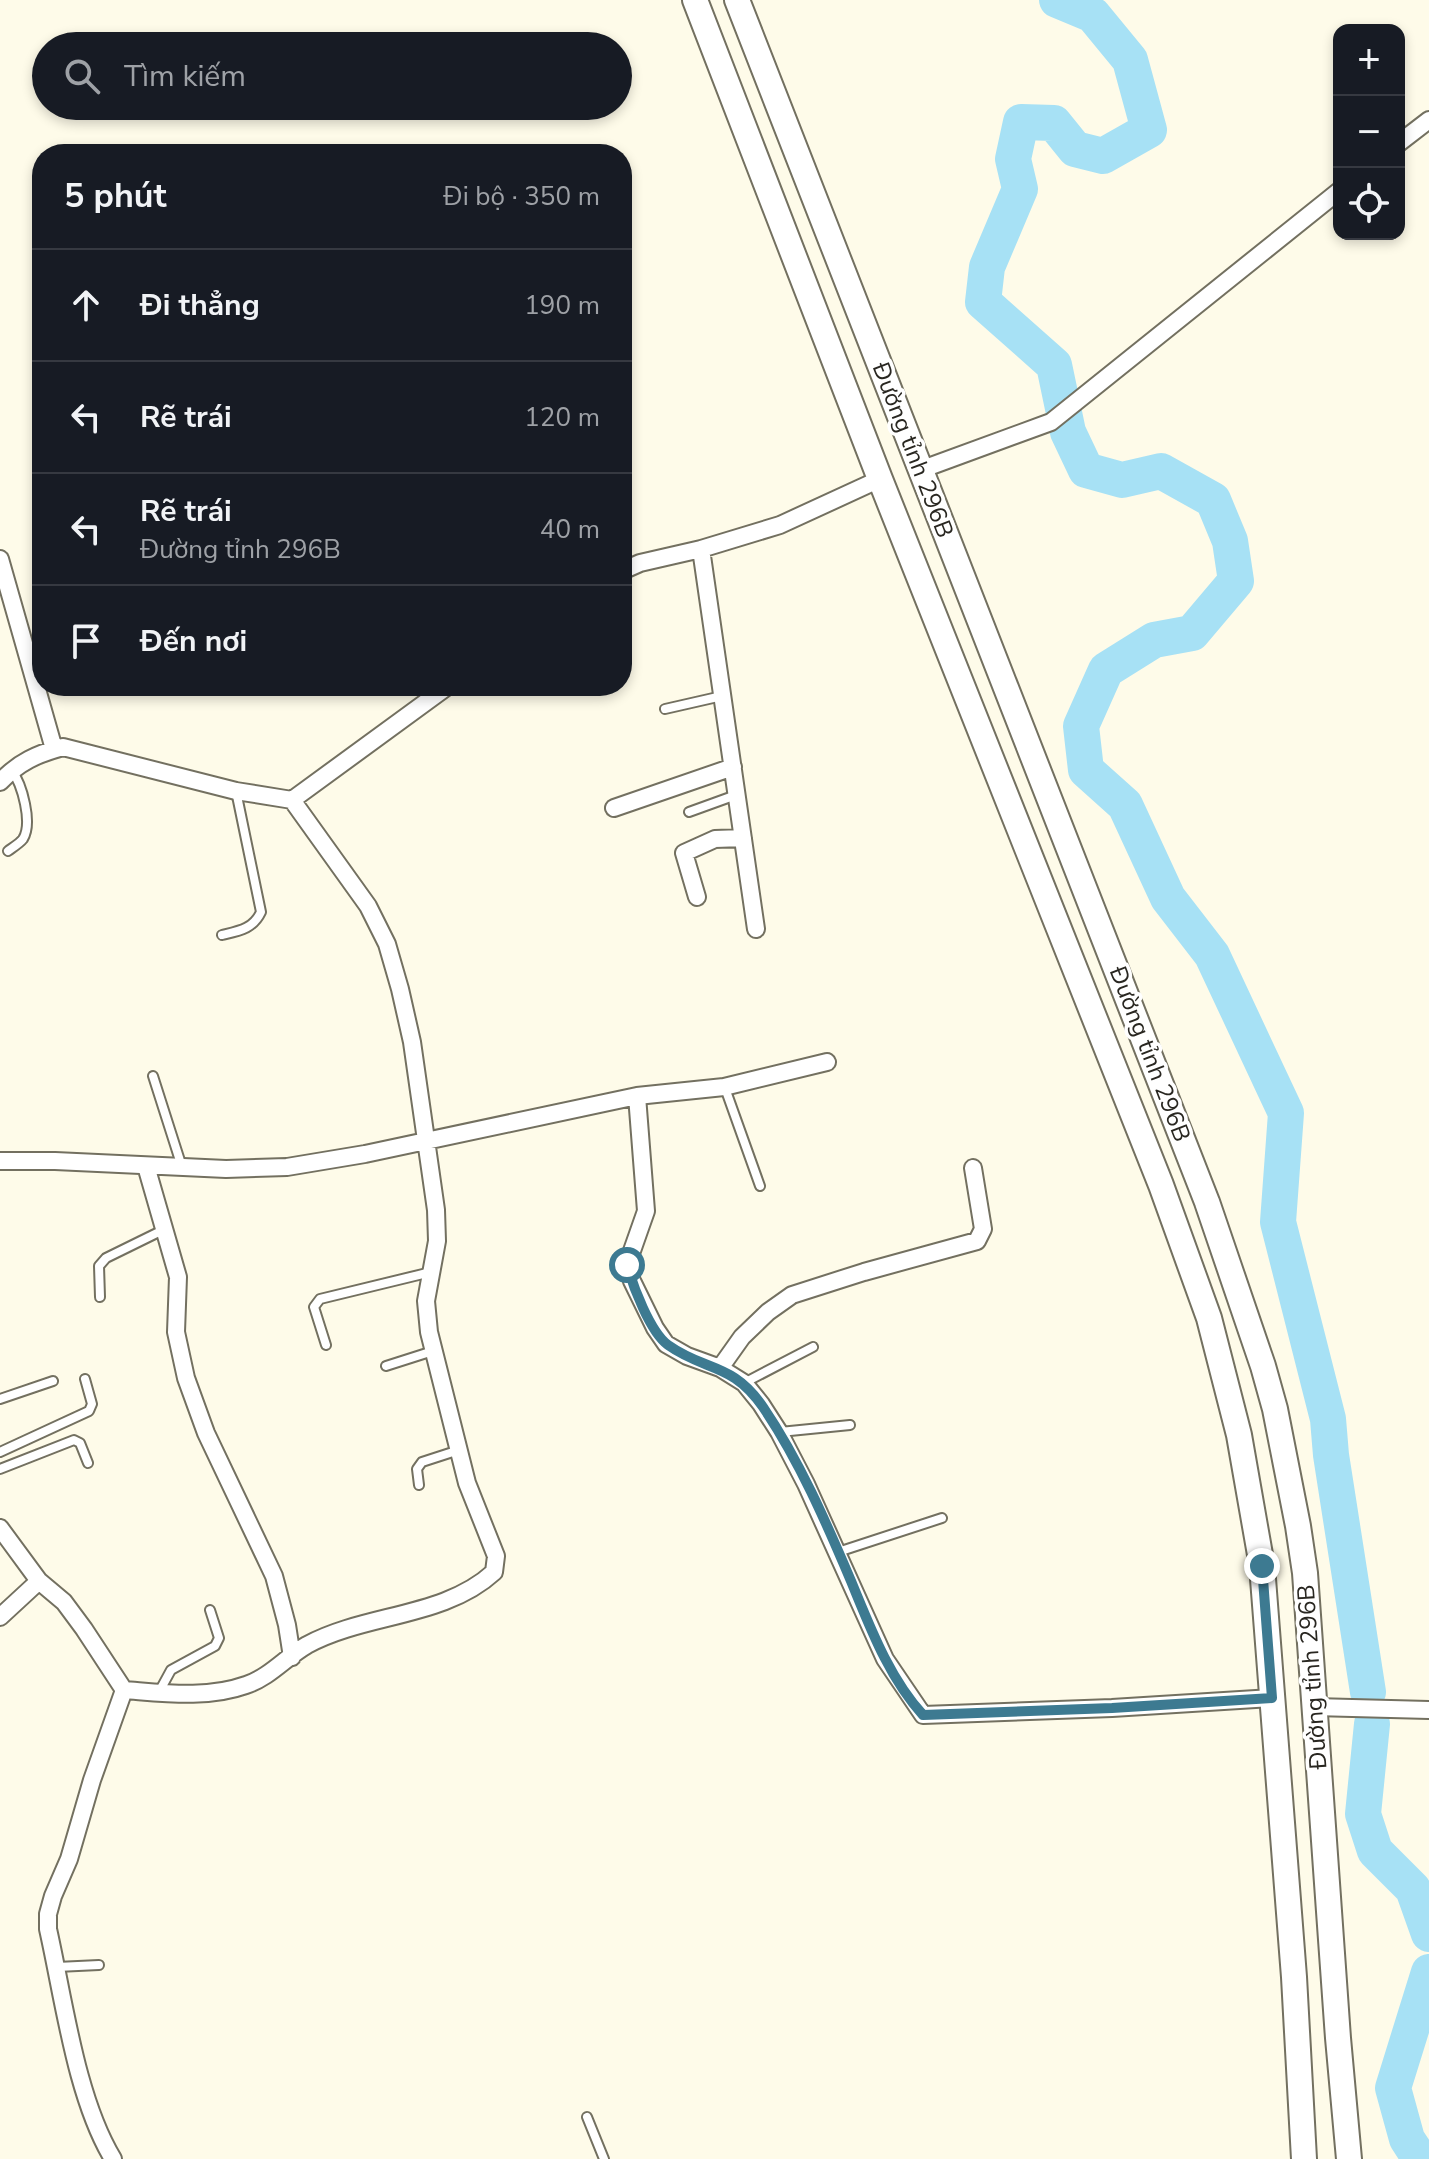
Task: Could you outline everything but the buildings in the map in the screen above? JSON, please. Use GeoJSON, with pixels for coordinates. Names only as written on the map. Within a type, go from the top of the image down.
{"type":"FeatureCollection","features":[{"type":"Feature","properties":{"kind":"main road","name":"Đường tỉnh 296B"},"geometry":{"type":"LineString","coordinates":[[695,0],[880,479],[1161,1185],[1209,1318],[1239,1435],[1262,1566],[1294,1977],[1304,2159]]}},
{"type":"Feature","properties":{"kind":"main road","name":"Đường tỉnh 296B"},"geometry":{"type":"LineString","coordinates":[[737,0],[1207,1202],[1263,1366],[1275,1409],[1300,1542],[1349,2159]]}},
{"type":"Feature","properties":{"kind":"street"},"geometry":{"type":"LineString","coordinates":[[1405,138],[1429,120]]}},
{"type":"Feature","properties":{"kind":"street"},"geometry":{"type":"LineString","coordinates":[[920,470],[1051,422],[1333,196]]}},
{"type":"Feature","properties":{"kind":"street"},"geometry":{"type":"LineString","coordinates":[[632,567],[780,525],[880,479]]}},
{"type":"Feature","properties":{"kind":"street"},"geometry":{"type":"LineString","coordinates":[[701,549],[756,929]]}},
{"type":"Feature","properties":{"kind":"street"},"geometry":{"type":"LineString","coordinates":[[0,559],[32,672]]}},
{"type":"Feature","properties":{"kind":"street"},"geometry":{"type":"LineString","coordinates":[[39,696],[54,749]]}},
{"type":"Feature","properties":{"kind":"street"},"geometry":{"type":"LineString","coordinates":[[292,800],[434,696]]}},
{"type":"Feature","properties":{"kind":"street"},"geometry":{"type":"LineString","coordinates":[[8,768],[63,747],[236,791],[292,800],[368,906],[387,944],[412,1042],[427,1140],[437,1241],[426,1301],[433,1351],[467,1483],[496,1556],[494,1572],[484,1582],[416,1611],[353,1627],[306,1646],[269,1674],[246,1685],[211,1693],[124,1690]]}},
{"type":"Feature","properties":{"kind":"street"},"geometry":{"type":"LineString","coordinates":[[614,808],[733,767]]}},
{"type":"Feature","properties":{"kind":"street"},"geometry":{"type":"LineString","coordinates":[[697,897],[684,853],[715,839],[743,838]]}},
{"type":"Feature","properties":{"kind":"street"},"geometry":{"type":"LineString","coordinates":[[0,1161],[226,1169],[287,1167],[637,1096],[724,1087],[827,1062]]}},
{"type":"Feature","properties":{"kind":"street"},"geometry":{"type":"LineString","coordinates":[[637,1096],[646,1211],[627,1265],[632,1281],[666,1344],[687,1356],[720,1368],[744,1383],[779,1432],[838,1552],[885,1659],[923,1715],[1272,1698]]}},
{"type":"Feature","properties":{"kind":"street"},"geometry":{"type":"LineString","coordinates":[[146,1166],[178,1277],[176,1332],[186,1378],[206,1433],[274,1576],[292,1657]]}},
{"type":"Feature","properties":{"kind":"street"},"geometry":{"type":"LineString","coordinates":[[720,1368],[742,1337],[768,1312],[792,1295],[977,1241],[983,1229],[973,1168]]}},
{"type":"Feature","properties":{"kind":"street"},"geometry":{"type":"LineString","coordinates":[[0,1528],[39,1581],[64,1602],[78,1620],[124,1690]]}},
{"type":"Feature","properties":{"kind":"street"},"geometry":{"type":"LineString","coordinates":[[0,1617],[39,1581]]}},
{"type":"Feature","properties":{"kind":"street"},"geometry":{"type":"LineString","coordinates":[[113,2159],[100,2139],[91,2115],[48,1914],[124,1690]]}},
{"type":"Feature","properties":{"kind":"street"},"geometry":{"type":"LineString","coordinates":[[1314,1707],[1429,1710]]}},
{"type":"Feature","properties":{"kind":"lane"},"geometry":{"type":"LineString","coordinates":[[665,709],[722,696]]}},
{"type":"Feature","properties":{"kind":"lane"},"geometry":{"type":"LineString","coordinates":[[8,768],[20,782],[25,809],[22,840],[8,851]]}},
{"type":"Feature","properties":{"kind":"lane"},"geometry":{"type":"LineString","coordinates":[[222,935],[245,930],[256,923],[261,912],[236,791]]}},
{"type":"Feature","properties":{"kind":"lane"},"geometry":{"type":"LineString","coordinates":[[689,812],[737,795]]}},
{"type":"Feature","properties":{"kind":"lane"},"geometry":{"type":"LineString","coordinates":[[153,1076],[183,1168]]}},
{"type":"Feature","properties":{"kind":"lane"},"geometry":{"type":"LineString","coordinates":[[724,1087],[760,1186]]}},
{"type":"Feature","properties":{"kind":"lane"},"geometry":{"type":"LineString","coordinates":[[100,1297],[99,1266],[106,1258],[164,1229]]}},
{"type":"Feature","properties":{"kind":"lane"},"geometry":{"type":"LineString","coordinates":[[326,1345],[314,1307],[320,1299],[431,1271]]}},
{"type":"Feature","properties":{"kind":"lane"},"geometry":{"type":"LineString","coordinates":[[744,1383],[813,1347]]}},
{"type":"Feature","properties":{"kind":"lane"},"geometry":{"type":"LineString","coordinates":[[386,1366],[433,1351]]}},
{"type":"Feature","properties":{"kind":"lane"},"geometry":{"type":"LineString","coordinates":[[0,1452],[89,1411],[92,1404],[85,1379]]}},
{"type":"Feature","properties":{"kind":"lane"},"geometry":{"type":"LineString","coordinates":[[0,1399],[53,1381]]}},
{"type":"Feature","properties":{"kind":"lane"},"geometry":{"type":"LineString","coordinates":[[779,1432],[850,1425]]}},
{"type":"Feature","properties":{"kind":"lane"},"geometry":{"type":"LineString","coordinates":[[0,1469],[74,1440],[80,1443],[88,1463]]}},
{"type":"Feature","properties":{"kind":"lane"},"geometry":{"type":"LineString","coordinates":[[419,1485],[417,1469],[422,1462],[459,1450]]}},
{"type":"Feature","properties":{"kind":"lane"},"geometry":{"type":"LineString","coordinates":[[838,1552],[942,1518]]}},
{"type":"Feature","properties":{"kind":"lane"},"geometry":{"type":"LineString","coordinates":[[158,1692],[171,1670],[215,1646],[219,1638],[210,1610]]}},
{"type":"Feature","properties":{"kind":"lane"},"geometry":{"type":"LineString","coordinates":[[57,1967],[99,1965]]}},
{"type":"Feature","properties":{"kind":"lane"},"geometry":{"type":"LineString","coordinates":[[587,2117],[604,2159]]}},
{"type":"Feature","properties":{"kind":"waterway"},"geometry":{"type":"LineString","coordinates":[[1057,0],[1093,15],[1130,60],[1149,130],[1103,156],[1075,149],[1054,123],[1021,122],[1013,159],[1020,189],[987,267],[983,302],[1054,365],[1068,432],[1086,470],[1122,480],[1161,471],[1213,500],[1230,541],[1236,581],[1192,633],[1154,640],[1106,670],[1081,726],[1086,770],[1125,805],[1168,898],[1212,955],[1286,1113],[1278,1222],[1328,1419],[1368,1692]]}},
{"type":"Feature","properties":{"kind":"waterway"},"geometry":{"type":"LineString","coordinates":[[1372,1724],[1363,1814],[1375,1851],[1413,1889],[1429,1934]]}},
{"type":"Feature","properties":{"kind":"waterway"},"geometry":{"type":"LineString","coordinates":[[1420,2159],[1407,2139],[1393,2088],[1429,1972]]}},
{"type":"Feature","properties":{"kind":"route"},"geometry":{"type":"LineString","coordinates":[[627,1265],[655,1328],[666,1344],[687,1356],[720,1368],[744,1383],[761,1404],[806,1484],[885,1659],[923,1715],[1272,1698],[1262,1566]]}}]}
